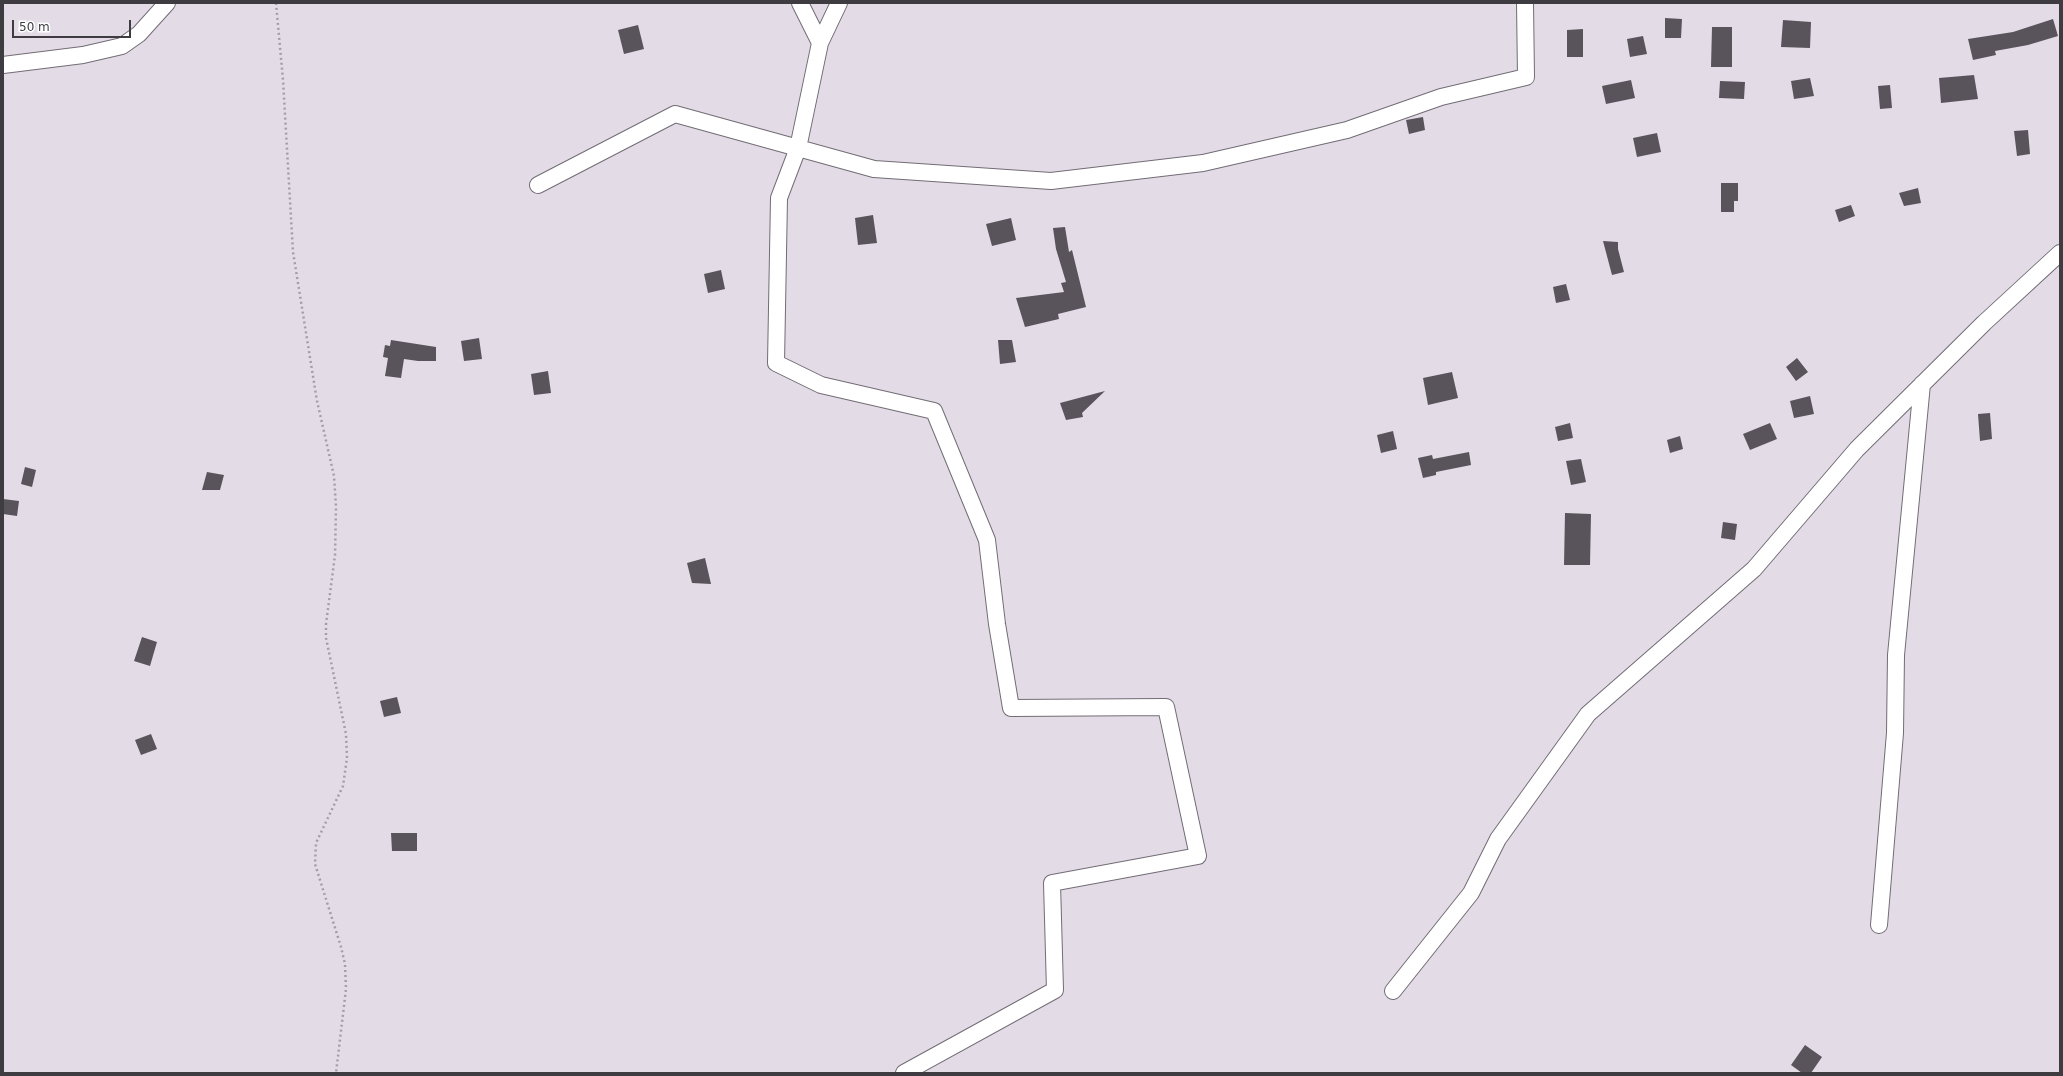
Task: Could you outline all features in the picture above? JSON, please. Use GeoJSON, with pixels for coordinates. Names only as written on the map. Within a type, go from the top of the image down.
{"type":"FeatureCollection","features":[{"type":"Feature","properties":{"kind":"street"},"geometry":{"type":"LineString","coordinates":[[3,65],[83,54],[122,46],[139,34],[167,3]]}},
{"type":"Feature","properties":{"kind":"street"},"geometry":{"type":"LineString","coordinates":[[800,3],[820,43]]}},
{"type":"Feature","properties":{"kind":"street"},"geometry":{"type":"LineString","coordinates":[[839,3],[820,43],[798,148],[779,198],[776,362],[821,385],[934,411],[987,540],[997,624],[1011,708],[1166,707],[1198,856],[1052,882],[1055,990],[904,1073]]}},
{"type":"Feature","properties":{"kind":"street"},"geometry":{"type":"LineString","coordinates":[[538,185],[675,114],[874,169],[1051,181],[1203,163],[1347,130],[1441,97],[1526,77],[1525,3]]}},
{"type":"Feature","properties":{"kind":"street"},"geometry":{"type":"LineString","coordinates":[[1393,991],[1471,892],[1498,839],[1588,714],[1754,569],[1857,449],[1984,323],[2060,253]]}},
{"type":"Feature","properties":{"kind":"street"},"geometry":{"type":"LineString","coordinates":[[1879,925],[1895,733],[1896,655],[1922,384]]}},
{"type":"Feature","properties":{"kind":"path"},"geometry":{"type":"LineString","coordinates":[[276,3],[283,80],[293,252],[317,401],[334,476],[336,507],[335,555],[326,624],[326,638],[346,734],[347,758],[343,786],[316,843],[315,855],[318,878],[339,940],[344,964],[346,989],[336,1073]]}},
{"type":"Feature","properties":{"kind":"building"},"geometry":{"type":"Polygon","coordinates":[[[1665,18],[1682,19],[1681,38],[1665,38],[1665,18]]]}},
{"type":"Feature","properties":{"kind":"building"},"geometry":{"type":"Polygon","coordinates":[[[2053,19],[2058,36],[2028,45],[1995,51],[1996,55],[1973,60],[1968,39],[2013,32],[2053,19]]]}},
{"type":"Feature","properties":{"kind":"building"},"geometry":{"type":"Polygon","coordinates":[[[1783,20],[1811,22],[1810,48],[1781,47],[1783,20]]]}},
{"type":"Feature","properties":{"kind":"building"},"geometry":{"type":"Polygon","coordinates":[[[638,25],[644,49],[624,54],[618,30],[638,25]]]}},
{"type":"Feature","properties":{"kind":"building"},"geometry":{"type":"Polygon","coordinates":[[[1712,27],[1732,27],[1732,67],[1711,67],[1712,27]]]}},
{"type":"Feature","properties":{"kind":"building"},"geometry":{"type":"Polygon","coordinates":[[[1583,29],[1583,57],[1567,57],[1567,30],[1583,29]]]}},
{"type":"Feature","properties":{"kind":"building"},"geometry":{"type":"Polygon","coordinates":[[[1643,36],[1647,54],[1630,57],[1627,39],[1643,36]]]}},
{"type":"Feature","properties":{"kind":"building"},"geometry":{"type":"Polygon","coordinates":[[[1974,75],[1978,99],[1941,103],[1939,78],[1974,75]]]}},
{"type":"Feature","properties":{"kind":"building"},"geometry":{"type":"Polygon","coordinates":[[[1810,78],[1814,96],[1794,99],[1791,81],[1810,78]]]}},
{"type":"Feature","properties":{"kind":"building"},"geometry":{"type":"Polygon","coordinates":[[[1631,80],[1635,98],[1606,104],[1602,86],[1631,80]]]}},
{"type":"Feature","properties":{"kind":"building"},"geometry":{"type":"Polygon","coordinates":[[[1720,81],[1745,82],[1744,99],[1719,98],[1720,81]]]}},
{"type":"Feature","properties":{"kind":"building"},"geometry":{"type":"Polygon","coordinates":[[[1890,85],[1892,108],[1880,109],[1878,86],[1890,85]]]}},
{"type":"Feature","properties":{"kind":"building"},"geometry":{"type":"Polygon","coordinates":[[[1423,117],[1425,130],[1409,134],[1406,120],[1423,117]]]}},
{"type":"Feature","properties":{"kind":"building"},"geometry":{"type":"Polygon","coordinates":[[[2028,130],[2030,154],[2017,156],[2014,131],[2028,130]]]}},
{"type":"Feature","properties":{"kind":"building"},"geometry":{"type":"Polygon","coordinates":[[[1657,133],[1661,152],[1637,157],[1633,138],[1657,133]]]}},
{"type":"Feature","properties":{"kind":"building"},"geometry":{"type":"Polygon","coordinates":[[[1721,183],[1738,183],[1738,201],[1734,201],[1734,212],[1721,212],[1721,183]]]}},
{"type":"Feature","properties":{"kind":"building"},"geometry":{"type":"Polygon","coordinates":[[[1918,188],[1921,203],[1904,206],[1899,193],[1918,188]]]}},
{"type":"Feature","properties":{"kind":"building"},"geometry":{"type":"Polygon","coordinates":[[[1851,205],[1855,216],[1839,222],[1835,210],[1851,205]]]}},
{"type":"Feature","properties":{"kind":"building"},"geometry":{"type":"Polygon","coordinates":[[[873,215],[877,243],[858,245],[855,218],[873,215]]]}},
{"type":"Feature","properties":{"kind":"building"},"geometry":{"type":"Polygon","coordinates":[[[1011,218],[1016,240],[992,246],[986,224],[1011,218]]]}},
{"type":"Feature","properties":{"kind":"building"},"geometry":{"type":"Polygon","coordinates":[[[1065,227],[1069,252],[1072,250],[1086,307],[1058,314],[1059,319],[1025,327],[1016,298],[1064,292],[1061,283],[1066,282],[1056,249],[1053,228],[1065,227]]]}},
{"type":"Feature","properties":{"kind":"building"},"geometry":{"type":"Polygon","coordinates":[[[1603,241],[1618,242],[1618,249],[1624,272],[1612,275],[1603,241]]]}},
{"type":"Feature","properties":{"kind":"building"},"geometry":{"type":"Polygon","coordinates":[[[721,270],[725,289],[708,293],[704,274],[721,270]]]}},
{"type":"Feature","properties":{"kind":"building"},"geometry":{"type":"Polygon","coordinates":[[[1566,284],[1570,300],[1556,303],[1553,287],[1566,284]]]}},
{"type":"Feature","properties":{"kind":"building"},"geometry":{"type":"Polygon","coordinates":[[[479,338],[482,359],[464,361],[461,341],[479,338]]]}},
{"type":"Feature","properties":{"kind":"building"},"geometry":{"type":"Polygon","coordinates":[[[391,340],[436,347],[436,361],[404,359],[401,378],[385,376],[388,358],[383,357],[385,345],[390,346],[391,340]]]}},
{"type":"Feature","properties":{"kind":"building"},"geometry":{"type":"Polygon","coordinates":[[[998,340],[1012,340],[1016,362],[1000,364],[998,340]]]}},
{"type":"Feature","properties":{"kind":"building"},"geometry":{"type":"Polygon","coordinates":[[[1797,358],[1808,372],[1796,381],[1786,367],[1797,358]]]}},
{"type":"Feature","properties":{"kind":"building"},"geometry":{"type":"Polygon","coordinates":[[[548,371],[551,393],[534,395],[531,374],[548,371]]]}},
{"type":"Feature","properties":{"kind":"building"},"geometry":{"type":"Polygon","coordinates":[[[1452,372],[1458,398],[1428,405],[1423,378],[1452,372]]]}},
{"type":"Feature","properties":{"kind":"building"},"geometry":{"type":"Polygon","coordinates":[[[1105,391],[1082,413],[1083,417],[1066,420],[1060,403],[1105,391]]]}},
{"type":"Feature","properties":{"kind":"building"},"geometry":{"type":"Polygon","coordinates":[[[1810,396],[1814,414],[1794,418],[1790,401],[1810,396]]]}},
{"type":"Feature","properties":{"kind":"building"},"geometry":{"type":"Polygon","coordinates":[[[1990,413],[1992,439],[1980,441],[1978,414],[1990,413]]]}},
{"type":"Feature","properties":{"kind":"building"},"geometry":{"type":"Polygon","coordinates":[[[1570,423],[1573,438],[1558,441],[1555,427],[1570,423]]]}},
{"type":"Feature","properties":{"kind":"building"},"geometry":{"type":"Polygon","coordinates":[[[1770,423],[1777,439],[1750,450],[1743,434],[1770,423]]]}},
{"type":"Feature","properties":{"kind":"building"},"geometry":{"type":"Polygon","coordinates":[[[1393,431],[1397,449],[1381,453],[1377,435],[1393,431]]]}},
{"type":"Feature","properties":{"kind":"building"},"geometry":{"type":"Polygon","coordinates":[[[1680,436],[1683,449],[1670,453],[1667,440],[1680,436]]]}},
{"type":"Feature","properties":{"kind":"building"},"geometry":{"type":"Polygon","coordinates":[[[1469,452],[1471,465],[1436,472],[1436,475],[1423,478],[1418,458],[1432,455],[1433,459],[1469,452]]]}},
{"type":"Feature","properties":{"kind":"building"},"geometry":{"type":"Polygon","coordinates":[[[1581,459],[1586,482],[1571,485],[1566,461],[1581,459]]]}},
{"type":"Feature","properties":{"kind":"building"},"geometry":{"type":"Polygon","coordinates":[[[25,467],[36,470],[32,487],[21,484],[25,467]]]}},
{"type":"Feature","properties":{"kind":"building"},"geometry":{"type":"Polygon","coordinates":[[[207,472],[224,475],[220,490],[202,490],[207,472]]]}},
{"type":"Feature","properties":{"kind":"building"},"geometry":{"type":"Polygon","coordinates":[[[3,499],[19,501],[17,516],[3,514],[3,499]]]}},
{"type":"Feature","properties":{"kind":"building"},"geometry":{"type":"Polygon","coordinates":[[[1565,513],[1591,514],[1590,565],[1564,565],[1565,513]]]}},
{"type":"Feature","properties":{"kind":"building"},"geometry":{"type":"Polygon","coordinates":[[[1723,522],[1737,524],[1735,540],[1721,538],[1723,522]]]}},
{"type":"Feature","properties":{"kind":"building"},"geometry":{"type":"Polygon","coordinates":[[[705,558],[711,584],[692,583],[687,563],[705,558]]]}},
{"type":"Feature","properties":{"kind":"building"},"geometry":{"type":"Polygon","coordinates":[[[142,637],[157,642],[150,666],[134,661],[142,637]]]}},
{"type":"Feature","properties":{"kind":"building"},"geometry":{"type":"Polygon","coordinates":[[[397,697],[401,713],[384,717],[380,701],[397,697]]]}},
{"type":"Feature","properties":{"kind":"building"},"geometry":{"type":"Polygon","coordinates":[[[151,734],[157,749],[141,755],[135,740],[151,734]]]}},
{"type":"Feature","properties":{"kind":"building"},"geometry":{"type":"Polygon","coordinates":[[[391,833],[417,833],[417,851],[392,851],[391,833]]]}},
{"type":"Feature","properties":{"kind":"building"},"geometry":{"type":"Polygon","coordinates":[[[1805,1045],[1822,1057],[1811,1073],[1802,1073],[1791,1065],[1805,1045]]]}}]}
